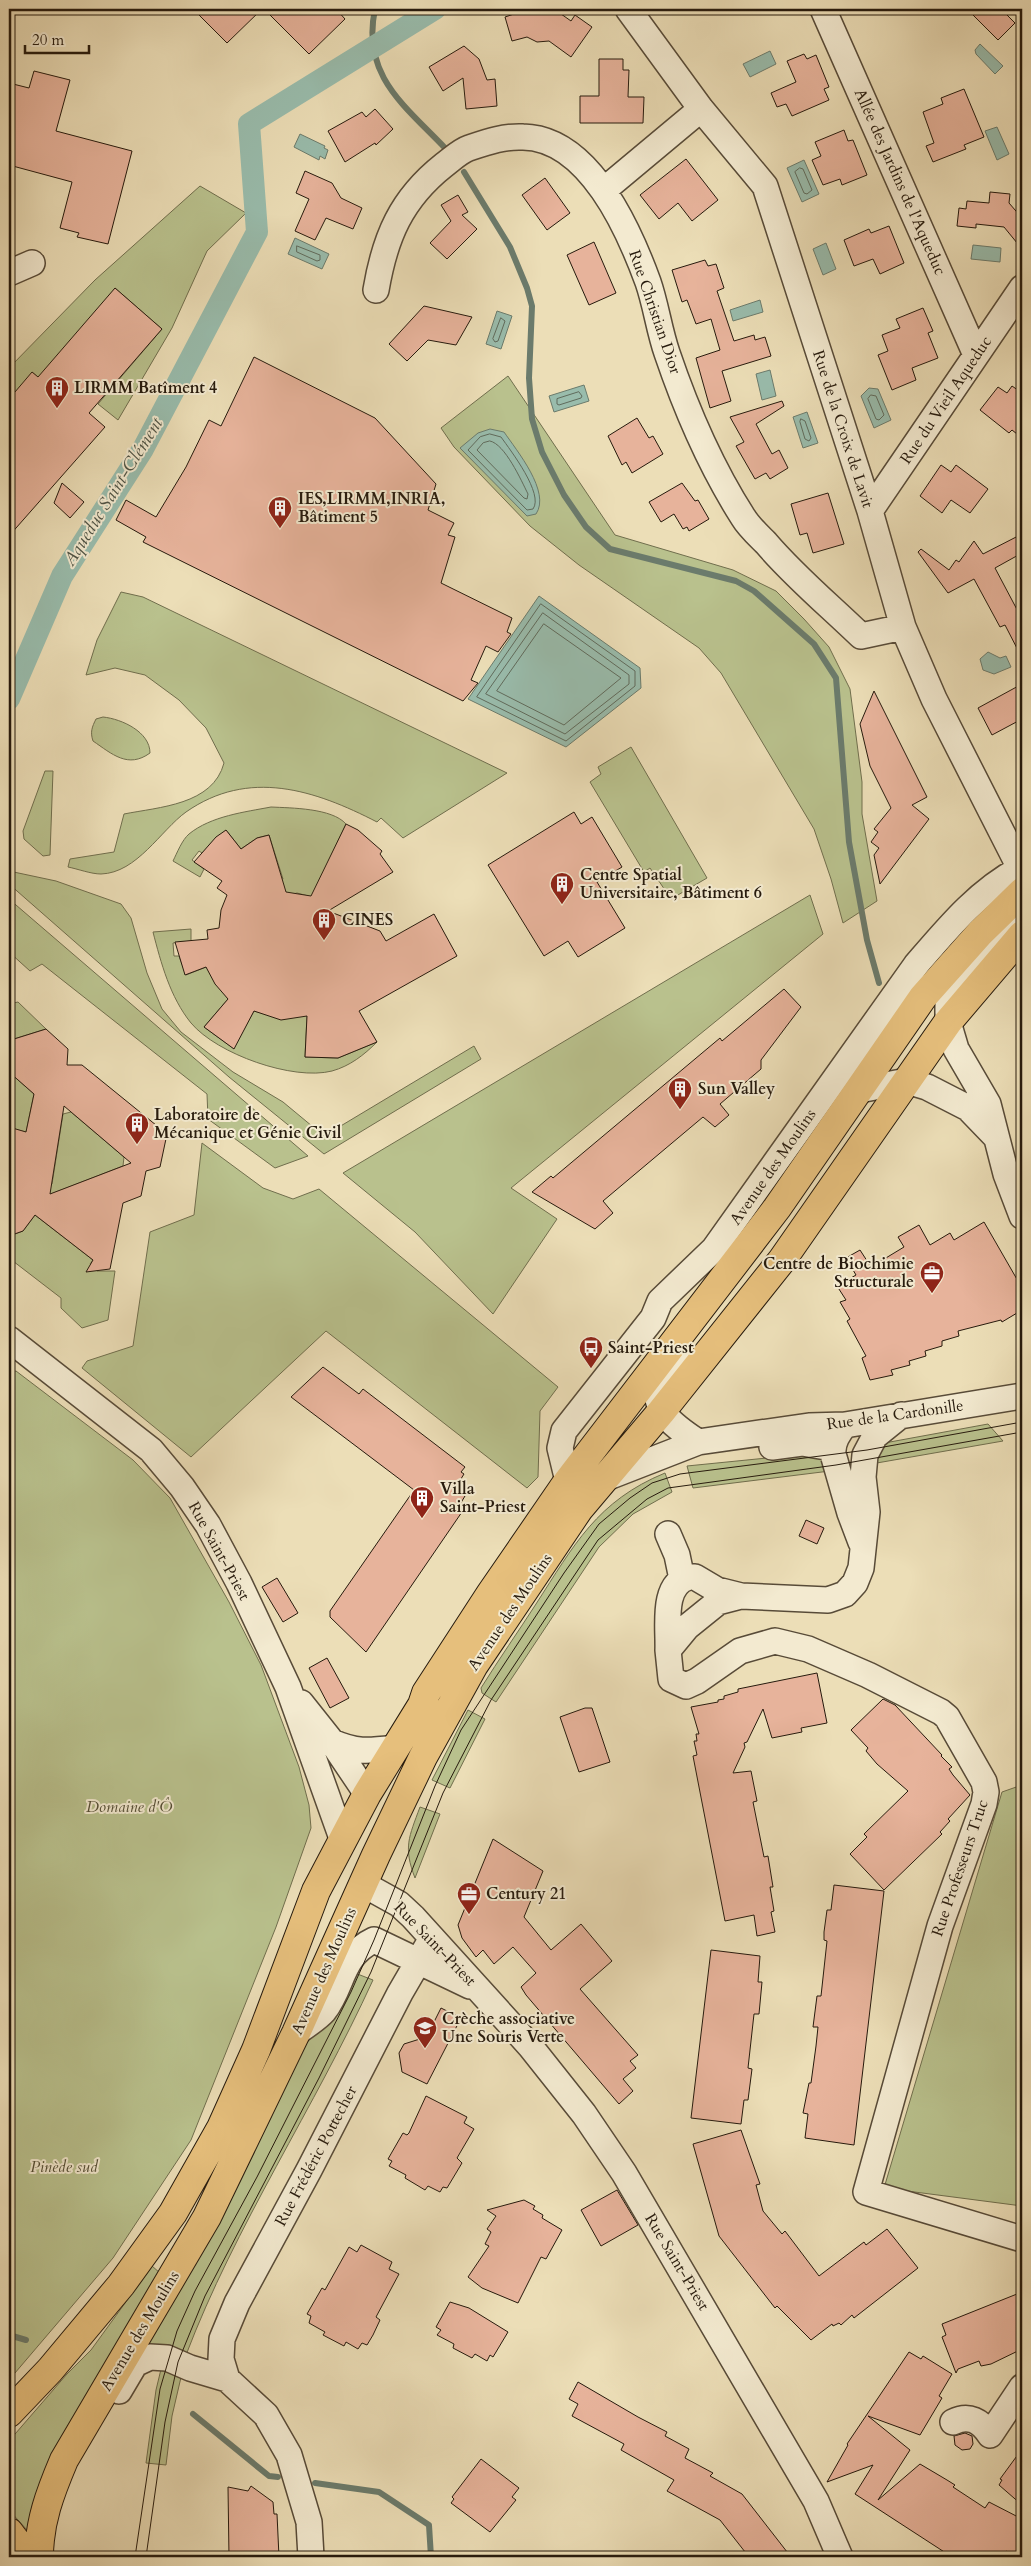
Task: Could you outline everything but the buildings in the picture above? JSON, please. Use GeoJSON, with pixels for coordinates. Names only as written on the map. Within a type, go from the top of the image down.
{"type":"FeatureCollection","features":[{"type":"Feature","properties":{"kind":"main road","name":"Avenue des Moulins"},"geometry":{"type":"LineString","coordinates":[[9,2413],[50,2370],[109,2299],[173,2213],[221,2128],[256,2050],[316,1891],[367,1794],[437,1676],[568,1481],[721,1284],[777,1208],[923,997],[980,933],[1021,870]]}},
{"type":"Feature","properties":{"kind":"main road","name":"Avenue des Moulins"},"geometry":{"type":"LineString","coordinates":[[39,2557],[41,2524],[48,2496],[71,2448],[207,2217],[296,2032],[376,1855],[423,1757],[474,1665],[579,1509],[661,1412],[782,1260],[948,1022],[1022,935]]}},
{"type":"Feature","properties":{"kind":"main road"},"geometry":{"type":"LineString","coordinates":[[367,1794],[376,1809],[376,1855]]}},
{"type":"Feature","properties":{"kind":"main road"},"geometry":{"type":"LineString","coordinates":[[343,1840],[336,1888],[337,1904],[349,1914]]}},
{"type":"Feature","properties":{"kind":"main road"},"geometry":{"type":"LineString","coordinates":[[9,2532],[28,2557]]}},
{"type":"Feature","properties":{"kind":"street","name":"Rue de la Croix de Lavit"},"geometry":{"type":"LineString","coordinates":[[628,9],[701,109],[765,186],[870,511],[903,627],[934,699],[1021,870]]}},
{"type":"Feature","properties":{"kind":"street","name":"Allée des Jardins de l'Aqueduc"},"geometry":{"type":"LineString","coordinates":[[823,9],[976,355]]}},
{"type":"Feature","properties":{"kind":"street"},"geometry":{"type":"LineString","coordinates":[[604,190],[701,109]]}},
{"type":"Feature","properties":{"kind":"street","name":"Rue Christian Dior"},"geometry":{"type":"LineString","coordinates":[[376,290],[382,256],[392,230],[411,196],[435,172],[465,149],[496,139],[525,136],[549,142],[573,156],[604,190],[629,236],[649,283],[667,353],[707,452],[744,519],[786,567],[861,636],[903,627]]}},
{"type":"Feature","properties":{"kind":"street"},"geometry":{"type":"LineString","coordinates":[[9,273],[32,264]]}},
{"type":"Feature","properties":{"kind":"street","name":"Rue du Vieil Aqueduc"},"geometry":{"type":"LineString","coordinates":[[870,511],[1022,288]]}},
{"type":"Feature","properties":{"kind":"street","name":"Avenue des Moulins"},"geometry":{"type":"LineString","coordinates":[[568,1481],[560,1448],[564,1430],[586,1400],[653,1318],[660,1301],[714,1249],[916,965],[953,923],[997,881],[1021,870]]}},
{"type":"Feature","properties":{"kind":"street"},"geometry":{"type":"LineString","coordinates":[[1022,910],[948,994],[948,1022],[956,1049],[988,1104],[1006,1174],[1022,1216]]}},
{"type":"Feature","properties":{"kind":"street"},"geometry":{"type":"LineString","coordinates":[[859,1090],[907,1081],[937,1091],[968,1108],[996,1136]]}},
{"type":"Feature","properties":{"kind":"street","name":"Avenue des Moulins"},"geometry":{"type":"LineString","coordinates":[[661,1412],[659,1394],[662,1381],[722,1302],[721,1284]]}},
{"type":"Feature","properties":{"kind":"street","name":"Rue Saint-Priest"},"geometry":{"type":"LineString","coordinates":[[9,1339],[151,1450],[163,1462],[208,1525],[239,1583],[288,1687],[343,1840]]}},
{"type":"Feature","properties":{"kind":"street","name":"Rue de la Cardonille"},"geometry":{"type":"LineString","coordinates":[[603,1479],[698,1442],[808,1426],[845,1425],[1022,1396]]}},
{"type":"Feature","properties":{"kind":"street"},"geometry":{"type":"LineString","coordinates":[[661,1412],[675,1426],[698,1442]]}},
{"type":"Feature","properties":{"kind":"street"},"geometry":{"type":"LineString","coordinates":[[668,1534],[677,1555],[682,1579],[696,1578],[717,1590],[741,1596],[828,1600],[845,1594],[855,1583],[861,1568],[867,1512],[863,1477],[865,1455],[875,1436],[900,1416]]}},
{"type":"Feature","properties":{"kind":"street"},"geometry":{"type":"LineString","coordinates":[[845,1425],[839,1432],[832,1448],[850,1513],[863,1547]]}},
{"type":"Feature","properties":{"kind":"street","name":"Rue de la Cardonille"},"geometry":{"type":"LineString","coordinates":[[738,1435],[761,1448],[802,1443],[832,1448]]}},
{"type":"Feature","properties":{"kind":"street","name":"Rue Professeurs Truc"},"geometry":{"type":"LineString","coordinates":[[682,1579],[672,1588],[670,1594],[668,1650],[671,1679],[686,1686],[697,1681],[740,1651],[775,1641],[808,1649],[868,1674],[941,1712],[947,1717],[984,1782],[986,1792],[984,1804],[940,1926],[866,2192],[1022,2240]]}},
{"type":"Feature","properties":{"kind":"street"},"geometry":{"type":"LineString","coordinates":[[668,1650],[686,1627],[718,1602],[741,1596]]}},
{"type":"Feature","properties":{"kind":"street","name":"Rue Saint-Priest"},"geometry":{"type":"LineString","coordinates":[[288,1687],[332,1742],[367,1794]]}},
{"type":"Feature","properties":{"kind":"street","name":"Rue Saint-Priest"},"geometry":{"type":"LineString","coordinates":[[332,1742],[352,1751],[367,1752],[396,1748]]}},
{"type":"Feature","properties":{"kind":"street","name":"Rue Saint-Priest"},"geometry":{"type":"LineString","coordinates":[[363,1884],[399,1904],[432,1938],[530,2046],[584,2114],[624,2173],[812,2492],[840,2557]]}},
{"type":"Feature","properties":{"kind":"street","name":"Rue Saint-Priest"},"geometry":{"type":"LineString","coordinates":[[349,1914],[374,1940],[479,1990]]}},
{"type":"Feature","properties":{"kind":"street","name":"Rue Frédéric Pottecher"},"geometry":{"type":"LineString","coordinates":[[227,2379],[220,2359],[222,2339],[237,2302],[309,2170],[400,1994],[432,1938]]}},
{"type":"Feature","properties":{"kind":"street"},"geometry":{"type":"LineString","coordinates":[[296,2032],[323,2011],[348,1961],[361,1946],[374,1940]]}},
{"type":"Feature","properties":{"kind":"street"},"geometry":{"type":"LineString","coordinates":[[71,2448],[105,2413],[135,2364],[143,2358],[167,2358],[190,2368],[227,2379],[266,2415],[289,2455],[309,2522],[311,2557]]}},
{"type":"Feature","properties":{"kind":"street"},"geometry":{"type":"LineString","coordinates":[[953,2422],[961,2417],[972,2419],[983,2424],[990,2435],[1022,2387]]}},
{"type":"Feature","properties":{"kind":"green space"},"geometry":{"type":"Polygon","coordinates":[[[200,186],[246,213],[207,251],[172,328],[118,420],[98,404],[162,329],[115,288],[57,393],[32,372],[18,436],[9,428],[9,368],[95,280],[200,186]]]}},
{"type":"Feature","properties":{"kind":"green space"},"geometry":{"type":"Polygon","coordinates":[[[508,376],[615,535],[733,570],[776,591],[829,647],[850,689],[862,782],[862,814],[877,901],[843,923],[831,879],[814,829],[721,673],[699,648],[579,565],[530,526],[454,447],[441,428],[508,376]]]}},
{"type":"Feature","properties":{"kind":"green space"},"geometry":{"type":"Polygon","coordinates":[[[121,592],[143,597],[507,773],[403,838],[381,818],[377,822],[330,801],[306,793],[282,788],[258,787],[210,798],[186,812],[137,859],[114,872],[97,874],[68,867],[70,859],[114,852],[124,814],[168,806],[197,796],[209,788],[218,777],[224,763],[206,728],[179,700],[145,675],[115,668],[86,675],[97,640],[121,592]]]}},
{"type":"Feature","properties":{"kind":"green space"},"geometry":{"type":"Polygon","coordinates":[[[103,717],[134,728],[145,739],[150,753],[142,758],[127,760],[114,755],[93,741],[93,725],[96,719],[103,717]]]}},
{"type":"Feature","properties":{"kind":"green space"},"geometry":{"type":"Polygon","coordinates":[[[631,747],[707,878],[671,899],[650,868],[644,872],[590,782],[601,774],[598,767],[631,747]]]}},
{"type":"Feature","properties":{"kind":"green space"},"geometry":{"type":"Polygon","coordinates":[[[45,771],[53,771],[50,855],[43,856],[24,839],[23,831],[45,771]]]}},
{"type":"Feature","properties":{"kind":"green space"},"geometry":{"type":"Polygon","coordinates":[[[271,807],[321,812],[340,819],[346,824],[312,897],[297,893],[282,897],[275,882],[283,879],[269,835],[257,838],[241,849],[226,830],[202,853],[199,851],[192,860],[204,869],[200,877],[173,861],[189,834],[207,823],[239,813],[271,807]]]}},
{"type":"Feature","properties":{"kind":"green space"},"geometry":{"type":"Polygon","coordinates":[[[9,871],[56,881],[121,904],[131,918],[147,973],[162,1009],[181,1032],[233,1072],[283,1102],[324,1136],[474,1046],[481,1059],[324,1154],[229,1077],[9,884],[9,871]]]}},
{"type":"Feature","properties":{"kind":"green space"},"geometry":{"type":"Polygon","coordinates":[[[810,895],[823,934],[511,1188],[557,1219],[493,1314],[415,1232],[343,1173],[810,895]]]}},
{"type":"Feature","properties":{"kind":"green space"},"geometry":{"type":"Polygon","coordinates":[[[9,899],[308,1156],[275,1168],[208,1119],[207,1094],[42,964],[30,971],[9,952],[9,899]]]}},
{"type":"Feature","properties":{"kind":"green space"},"geometry":{"type":"Polygon","coordinates":[[[191,929],[191,941],[173,943],[174,956],[179,956],[186,975],[206,967],[228,999],[204,1027],[233,1048],[254,1011],[283,1019],[309,977],[305,1057],[338,1058],[377,1042],[351,1063],[332,1071],[316,1073],[277,1068],[257,1062],[219,1045],[191,1023],[177,1002],[163,968],[153,932],[191,929]]]}},
{"type":"Feature","properties":{"kind":"green space"},"geometry":{"type":"Polygon","coordinates":[[[18,1002],[46,1029],[14,1039],[9,1072],[9,1004],[18,1002]]]}},
{"type":"Feature","properties":{"kind":"green space"},"geometry":{"type":"Polygon","coordinates":[[[9,1072],[34,1094],[26,1132],[14,1129],[9,1131],[9,1072]]]}},
{"type":"Feature","properties":{"kind":"green space"},"geometry":{"type":"Polygon","coordinates":[[[71,1112],[124,1157],[123,1166],[38,1199],[39,1189],[52,1184],[63,1114],[71,1112]]]}},
{"type":"Feature","properties":{"kind":"green space"},"geometry":{"type":"Polygon","coordinates":[[[202,1143],[263,1188],[293,1199],[319,1189],[558,1387],[540,1411],[538,1477],[527,1488],[326,1331],[191,1457],[82,1368],[87,1361],[133,1346],[150,1232],[194,1215],[202,1143]]]}},
{"type":"Feature","properties":{"kind":"green space"},"geometry":{"type":"Polygon","coordinates":[[[35,1215],[93,1260],[90,1264],[97,1271],[115,1271],[108,1320],[82,1328],[61,1308],[61,1298],[9,1258],[9,1236],[23,1231],[35,1215]]]}},
{"type":"Feature","properties":{"kind":"green space","name":"Domaine d'Ô"},"geometry":{"type":"Polygon","coordinates":[[[16,1371],[133,1460],[170,1498],[229,1602],[261,1665],[299,1767],[309,1805],[311,1828],[276,1927],[191,2140],[113,2258],[9,2380],[9,1372],[16,1371]]]}},
{"type":"Feature","properties":{"kind":"green space"},"geometry":{"type":"Polygon","coordinates":[[[988,1424],[1003,1441],[871,1464],[879,1444],[988,1424]]]}},
{"type":"Feature","properties":{"kind":"green space"},"geometry":{"type":"Polygon","coordinates":[[[817,1453],[830,1471],[693,1488],[687,1466],[817,1453]]]}},
{"type":"Feature","properties":{"kind":"green space"},"geometry":{"type":"Polygon","coordinates":[[[665,1473],[672,1492],[633,1514],[599,1547],[496,1702],[482,1693],[481,1688],[563,1563],[589,1527],[604,1511],[622,1497],[641,1484],[665,1473]]]}},
{"type":"Feature","properties":{"kind":"green space"},"geometry":{"type":"Polygon","coordinates":[[[468,1710],[485,1719],[450,1788],[432,1780],[468,1710]]]}},
{"type":"Feature","properties":{"kind":"green space"},"geometry":{"type":"Polygon","coordinates":[[[1022,1785],[1022,2206],[884,2188],[1002,1792],[1022,1785]]]}},
{"type":"Feature","properties":{"kind":"green space"},"geometry":{"type":"Polygon","coordinates":[[[420,1807],[440,1814],[415,1878],[408,1850],[410,1834],[420,1807]]]}},
{"type":"Feature","properties":{"kind":"green space"},"geometry":{"type":"Polygon","coordinates":[[[347,1970],[373,1980],[326,2074],[251,2213],[206,2307],[186,2355],[152,2346],[147,2340],[298,2056],[325,2016],[347,1970]]]}},
{"type":"Feature","properties":{"kind":"green space"},"geometry":{"type":"Polygon","coordinates":[[[152,2266],[160,2273],[38,2492],[27,2530],[9,2510],[9,2441],[67,2374],[91,2350],[152,2266]]]}},
{"type":"Feature","properties":{"kind":"green space"},"geometry":{"type":"Polygon","coordinates":[[[162,2365],[182,2373],[172,2416],[166,2465],[146,2463],[156,2390],[162,2365]]]}},
{"type":"Feature","properties":{"kind":"water"},"geometry":{"type":"Polygon","coordinates":[[[980,44],[1003,66],[995,74],[976,54],[975,50],[980,44]]]}},
{"type":"Feature","properties":{"kind":"water"},"geometry":{"type":"Polygon","coordinates":[[[770,51],[776,64],[750,77],[743,64],[770,51]]]}},
{"type":"Feature","properties":{"kind":"water"},"geometry":{"type":"Polygon","coordinates":[[[997,127],[1009,154],[997,160],[985,131],[997,127]]]}},
{"type":"Feature","properties":{"kind":"water"},"geometry":{"type":"Polygon","coordinates":[[[300,134],[325,146],[324,148],[328,150],[325,159],[320,156],[319,160],[294,147],[300,134]]]}},
{"type":"Feature","properties":{"kind":"water"},"geometry":{"type":"Polygon","coordinates":[[[804,160],[819,194],[802,202],[787,168],[804,160]]]}},
{"type":"Feature","properties":{"kind":"water"},"geometry":{"type":"Polygon","coordinates":[[[295,238],[329,254],[322,269],[288,254],[295,238]]]}},
{"type":"Feature","properties":{"kind":"water"},"geometry":{"type":"Polygon","coordinates":[[[826,243],[836,269],[823,275],[813,249],[826,243]]]}},
{"type":"Feature","properties":{"kind":"water"},"geometry":{"type":"Polygon","coordinates":[[[973,245],[1001,248],[1000,262],[971,259],[973,245]]]}},
{"type":"Feature","properties":{"kind":"water"},"geometry":{"type":"Polygon","coordinates":[[[760,300],[763,312],[733,321],[730,310],[760,300]]]}},
{"type":"Feature","properties":{"kind":"water"},"geometry":{"type":"Polygon","coordinates":[[[497,311],[512,316],[501,349],[486,344],[497,311]]]}},
{"type":"Feature","properties":{"kind":"water"},"geometry":{"type":"Polygon","coordinates":[[[770,370],[776,396],[762,400],[756,374],[770,370]]]}},
{"type":"Feature","properties":{"kind":"water"},"geometry":{"type":"Polygon","coordinates":[[[584,385],[589,401],[554,412],[549,396],[584,385]]]}},
{"type":"Feature","properties":{"kind":"water"},"geometry":{"type":"Polygon","coordinates":[[[869,388],[878,389],[891,420],[874,428],[861,396],[869,388]]]}},
{"type":"Feature","properties":{"kind":"water"},"geometry":{"type":"Polygon","coordinates":[[[807,412],[818,443],[803,448],[793,417],[807,412]]]}},
{"type":"Feature","properties":{"kind":"water"},"geometry":{"type":"Polygon","coordinates":[[[490,429],[504,432],[531,472],[539,495],[539,505],[536,514],[527,516],[460,448],[478,433],[490,429]]]}},
{"type":"Feature","properties":{"kind":"water"},"geometry":{"type":"Polygon","coordinates":[[[539,596],[640,668],[641,688],[566,747],[468,699],[539,596]]]}},
{"type":"Feature","properties":{"kind":"water"},"geometry":{"type":"Polygon","coordinates":[[[988,652],[1000,658],[1006,656],[1011,667],[994,674],[983,670],[980,659],[988,652]]]}},
{"type":"Feature","properties":{"kind":"waterway"},"geometry":{"type":"LineString","coordinates":[[375,9],[372,32],[374,53],[380,71],[401,103],[445,148]]}},
{"type":"Feature","properties":{"kind":"waterway","name":"Aqueduc Saint-Clément"},"geometry":{"type":"LineString","coordinates":[[9,699],[62,576],[143,449],[257,232],[249,124],[435,9]]}},
{"type":"Feature","properties":{"kind":"waterway"},"geometry":{"type":"LineString","coordinates":[[464,172],[510,247],[527,288],[532,306],[529,378],[532,419],[542,452],[564,495],[586,527],[610,549],[736,581],[754,591],[814,644],[836,678],[849,842],[867,940],[879,983]]}},
{"type":"Feature","properties":{"kind":"waterway"},"geometry":{"type":"LineString","coordinates":[[9,2335],[26,2340]]}},
{"type":"Feature","properties":{"kind":"waterway"},"geometry":{"type":"LineString","coordinates":[[193,2414],[269,2476],[278,2477]]}},
{"type":"Feature","properties":{"kind":"waterway"},"geometry":{"type":"LineString","coordinates":[[315,2483],[379,2492],[429,2525],[431,2557]]}},
{"type":"Feature","properties":{"kind":"tram line"},"geometry":{"type":"LineString","coordinates":[[135,2557],[160,2389],[177,2331],[195,2291],[257,2177],[351,1992],[374,1940],[435,1786],[461,1730],[564,1573],[599,1524],[630,1498],[652,1483],[680,1474],[867,1450],[1022,1422]]}},
{"type":"Feature","properties":{"kind":"tram line"},"geometry":{"type":"LineString","coordinates":[[146,2557],[165,2422],[178,2362],[205,2296],[319,2078],[371,1972],[443,1793],[491,1700],[598,1540],[647,1499],[668,1488],[836,1465],[1022,1432]]}},
{"type":"Feature","properties":{"kind":"place","name":"LIRMM Batîment 4"},"geometry":{"type":"Point","coordinates":[57,409]}},
{"type":"Feature","properties":{"kind":"place","name":"IES,LIRMM,INRIA, Bâtiment 5"},"geometry":{"type":"Point","coordinates":[280,529]}},
{"type":"Feature","properties":{"kind":"place","name":"Centre Spatial Universitaire, Bâtiment 6"},"geometry":{"type":"Point","coordinates":[562,905]}},
{"type":"Feature","properties":{"kind":"place","name":"CINES"},"geometry":{"type":"Point","coordinates":[324,941]}},
{"type":"Feature","properties":{"kind":"place","name":"Sun Valley"},"geometry":{"type":"Point","coordinates":[680,1110]}},
{"type":"Feature","properties":{"kind":"place","name":"Laboratoire de Mécanique et Génie Civil"},"geometry":{"type":"Point","coordinates":[137,1145]}},
{"type":"Feature","properties":{"kind":"place","name":"Centre de Biochimie Structurale"},"geometry":{"type":"Point","coordinates":[932,1294]}},
{"type":"Feature","properties":{"kind":"place","name":"Saint-Priest"},"geometry":{"type":"Point","coordinates":[591,1369]}},
{"type":"Feature","properties":{"kind":"place","name":"Villa Saint-Priest"},"geometry":{"type":"Point","coordinates":[422,1519]}},
{"type":"Feature","properties":{"kind":"place","name":"Century 21"},"geometry":{"type":"Point","coordinates":[469,1915]}},
{"type":"Feature","properties":{"kind":"place","name":"Crèche associative Une Souris Verte"},"geometry":{"type":"Point","coordinates":[425,2049]}},
{"type":"Feature","properties":{"kind":"park label","name":"Pinède sud"},"geometry":{"type":"Point","coordinates":[64,2167]}}]}
